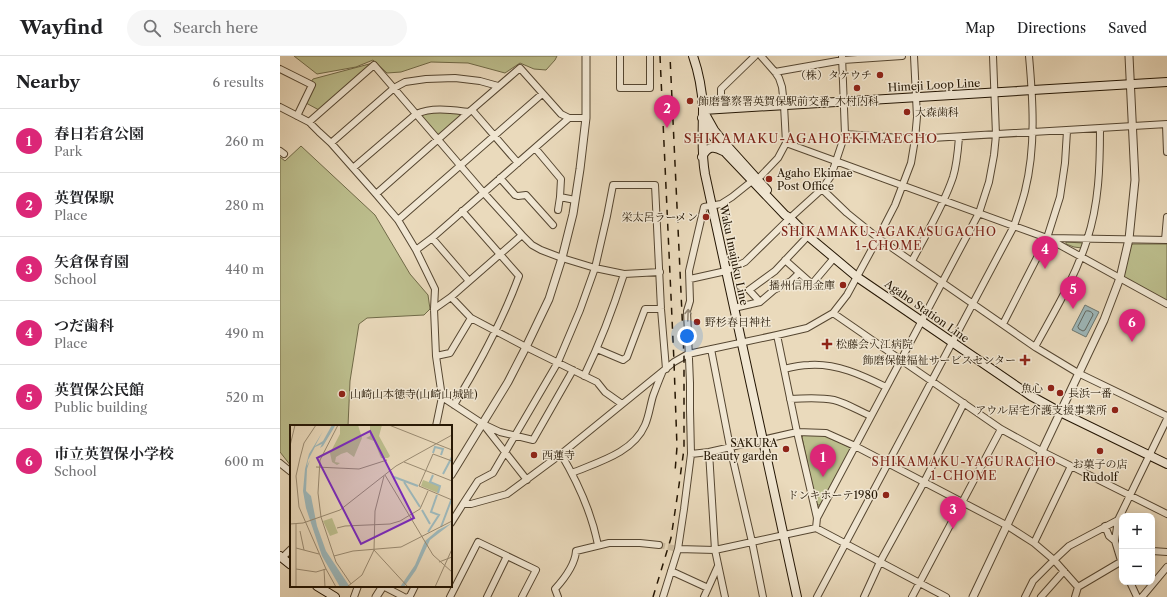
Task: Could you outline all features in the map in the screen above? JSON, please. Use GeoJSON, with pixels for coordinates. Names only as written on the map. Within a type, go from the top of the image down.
{"type":"FeatureCollection","features":[{"type":"Feature","properties":{"kind":"main road","name":"Waku Imajuku Line"},"geometry":{"type":"LineString","coordinates":[[693,56],[700,81],[702,158],[797,597]]}},
{"type":"Feature","properties":{"kind":"main road","name":"Himeji Loop Line"},"geometry":{"type":"LineString","coordinates":[[702,114],[721,108],[1167,82]]}},
{"type":"Feature","properties":{"kind":"main road","name":"Agaho Station Line"},"geometry":{"type":"LineString","coordinates":[[702,114],[706,127],[724,151],[755,180]]}},
{"type":"Feature","properties":{"kind":"main road","name":"Agaho Station Line"},"geometry":{"type":"LineString","coordinates":[[702,114],[785,215],[834,258],[1031,396],[1060,412],[1167,464]]}},
{"type":"Feature","properties":{"kind":"main road"},"geometry":{"type":"LineString","coordinates":[[702,158],[707,150],[713,147],[717,147],[724,151]]}},
{"type":"Feature","properties":{"kind":"main road"},"geometry":{"type":"LineString","coordinates":[[281,557],[290,564]]}},
{"type":"Feature","properties":{"kind":"main road"},"geometry":{"type":"LineString","coordinates":[[319,587],[335,597]]}},
{"type":"Feature","properties":{"kind":"street"},"geometry":{"type":"LineString","coordinates":[[452,473],[508,382],[526,347],[548,299],[562,258],[575,200],[580,169],[586,118],[586,56]]}},
{"type":"Feature","properties":{"kind":"street"},"geometry":{"type":"LineString","coordinates":[[620,56],[620,88],[650,88],[650,56]]}},
{"type":"Feature","properties":{"kind":"street"},"geometry":{"type":"LineString","coordinates":[[721,108],[721,89],[755,56]]}},
{"type":"Feature","properties":{"kind":"street"},"geometry":{"type":"LineString","coordinates":[[663,597],[678,549],[691,454],[687,311],[690,301],[689,271],[704,207],[721,204],[732,198],[755,180],[778,158],[786,143],[782,87],[775,72],[761,56]]}},
{"type":"Feature","properties":{"kind":"street"},"geometry":{"type":"LineString","coordinates":[[775,72],[842,58],[902,56]]}},
{"type":"Feature","properties":{"kind":"street"},"geometry":{"type":"LineString","coordinates":[[463,504],[471,504],[507,494],[561,454],[674,362],[688,354],[807,328],[834,313],[858,276],[895,205],[911,163],[917,117],[914,56]]}},
{"type":"Feature","properties":{"kind":"street"},"geometry":{"type":"LineString","coordinates":[[817,518],[979,213],[989,182],[996,134],[993,56]]}},
{"type":"Feature","properties":{"kind":"street"},"geometry":{"type":"LineString","coordinates":[[817,597],[1014,226],[1025,191],[1031,159],[1032,90],[1029,56]]}},
{"type":"Feature","properties":{"kind":"street"},"geometry":{"type":"LineString","coordinates":[[973,597],[1078,372],[1104,320],[1120,278],[1129,240],[1135,180],[1129,56]]}},
{"type":"Feature","properties":{"kind":"street"},"geometry":{"type":"LineString","coordinates":[[690,279],[726,271],[745,262],[822,189],[831,176],[845,134],[842,58]]}},
{"type":"Feature","properties":{"kind":"street"},"geometry":{"type":"LineString","coordinates":[[309,122],[374,65],[438,140],[532,245],[562,258],[595,268],[624,274],[660,272]]}},
{"type":"Feature","properties":{"kind":"street"},"geometry":{"type":"LineString","coordinates":[[376,194],[520,68],[561,114],[569,118],[586,118]]}},
{"type":"Feature","properties":{"kind":"street"},"geometry":{"type":"LineString","coordinates":[[280,69],[312,85],[297,116]]}},
{"type":"Feature","properties":{"kind":"street"},"geometry":{"type":"LineString","coordinates":[[331,143],[394,88],[405,82],[426,79],[455,78],[480,81],[498,86]]}},
{"type":"Feature","properties":{"kind":"street"},"geometry":{"type":"LineString","coordinates":[[398,220],[542,94]]}},
{"type":"Feature","properties":{"kind":"street"},"geometry":{"type":"LineString","coordinates":[[280,107],[309,122],[354,168],[398,220],[416,250],[435,288],[434,309],[436,356],[442,397],[434,425]]}},
{"type":"Feature","properties":{"kind":"street"},"geometry":{"type":"LineString","coordinates":[[354,168],[416,114],[425,110],[444,109],[470,111],[494,135],[518,163]]}},
{"type":"Feature","properties":{"kind":"street"},"geometry":{"type":"LineString","coordinates":[[416,250],[432,238],[569,118]]}},
{"type":"Feature","properties":{"kind":"street"},"geometry":{"type":"LineString","coordinates":[[845,134],[915,139],[1166,124],[1167,152]]}},
{"type":"Feature","properties":{"kind":"street"},"geometry":{"type":"LineString","coordinates":[[1035,347],[1064,294],[1087,239],[1096,200],[1100,166],[1100,129]]}},
{"type":"Feature","properties":{"kind":"street"},"geometry":{"type":"LineString","coordinates":[[1003,324],[1047,238],[1060,197],[1065,163],[1067,130]]}},
{"type":"Feature","properties":{"kind":"street"},"geometry":{"type":"LineString","coordinates":[[912,261],[944,200],[953,176],[958,156],[959,137]]}},
{"type":"Feature","properties":{"kind":"street"},"geometry":{"type":"LineString","coordinates":[[786,143],[1047,238],[1167,304]]}},
{"type":"Feature","properties":{"kind":"street"},"geometry":{"type":"LineString","coordinates":[[535,148],[561,179],[558,210]]}},
{"type":"Feature","properties":{"kind":"street"},"geometry":{"type":"LineString","coordinates":[[500,178],[515,195],[526,195],[553,225]]}},
{"type":"Feature","properties":{"kind":"street"},"geometry":{"type":"LineString","coordinates":[[452,521],[478,481],[493,473],[558,362],[580,310],[595,268],[613,185],[655,185],[664,370],[653,396],[644,427],[636,440],[619,452],[572,473]]}},
{"type":"Feature","properties":{"kind":"street"},"geometry":{"type":"LineString","coordinates":[[822,189],[847,213],[878,238],[1035,347],[1078,372],[1167,416]]}},
{"type":"Feature","properties":{"kind":"street"},"geometry":{"type":"LineString","coordinates":[[560,197],[575,200]]}},
{"type":"Feature","properties":{"kind":"street"},"geometry":{"type":"LineString","coordinates":[[454,405],[479,364],[496,332],[519,276],[462,211]]}},
{"type":"Feature","properties":{"kind":"street"},"geometry":{"type":"LineString","coordinates":[[1047,238],[1166,240],[1167,217]]}},
{"type":"Feature","properties":{"kind":"street"},"geometry":{"type":"LineString","coordinates":[[434,309],[451,297],[522,235]]}},
{"type":"Feature","properties":{"kind":"street"},"geometry":{"type":"LineString","coordinates":[[760,302],[749,290],[774,271],[808,236]]}},
{"type":"Feature","properties":{"kind":"street"},"geometry":{"type":"LineString","coordinates":[[432,238],[469,281]]}},
{"type":"Feature","properties":{"kind":"street"},"geometry":{"type":"LineString","coordinates":[[785,260],[812,284],[834,258]]}},
{"type":"Feature","properties":{"kind":"street"},"geometry":{"type":"LineString","coordinates":[[734,308],[760,302],[774,290],[791,281],[799,273]]}},
{"type":"Feature","properties":{"kind":"street"},"geometry":{"type":"LineString","coordinates":[[584,376],[597,350],[624,274]]}},
{"type":"Feature","properties":{"kind":"street"},"geometry":{"type":"LineString","coordinates":[[451,297],[471,318],[597,382],[605,392],[622,404]]}},
{"type":"Feature","properties":{"kind":"street"},"geometry":{"type":"LineString","coordinates":[[597,350],[623,360],[627,357],[645,309],[661,309]]}},
{"type":"Feature","properties":{"kind":"street"},"geometry":{"type":"LineString","coordinates":[[834,313],[1001,429],[1041,451],[1167,514]]}},
{"type":"Feature","properties":{"kind":"street"},"geometry":{"type":"LineString","coordinates":[[436,356],[450,353],[471,318]]}},
{"type":"Feature","properties":{"kind":"street"},"geometry":{"type":"LineString","coordinates":[[777,335],[817,518],[816,528]]}},
{"type":"Feature","properties":{"kind":"street"},"geometry":{"type":"LineString","coordinates":[[710,349],[763,597]]}},
{"type":"Feature","properties":{"kind":"street"},"geometry":{"type":"LineString","coordinates":[[784,369],[809,365],[834,366],[863,375],[886,387]]}},
{"type":"Feature","properties":{"kind":"street"},"geometry":{"type":"LineString","coordinates":[[442,397],[483,424],[500,432],[533,440],[573,370]]}},
{"type":"Feature","properties":{"kind":"street"},"geometry":{"type":"LineString","coordinates":[[790,399],[812,398],[834,400],[870,416]]}},
{"type":"Feature","properties":{"kind":"street"},"geometry":{"type":"LineString","coordinates":[[864,597],[880,562],[924,482],[964,403]]}},
{"type":"Feature","properties":{"kind":"street"},"geometry":{"type":"LineString","coordinates":[[1119,553],[1115,541],[1118,520],[1167,419]]}},
{"type":"Feature","properties":{"kind":"street"},"geometry":{"type":"LineString","coordinates":[[483,424],[527,480]]}},
{"type":"Feature","properties":{"kind":"street"},"geometry":{"type":"LineString","coordinates":[[912,597],[1001,429]]}},
{"type":"Feature","properties":{"kind":"street"},"geometry":{"type":"LineString","coordinates":[[691,454],[730,448],[797,432],[826,433],[855,446],[1006,525],[1034,543],[1054,560],[1078,587]]}},
{"type":"Feature","properties":{"kind":"street"},"geometry":{"type":"LineString","coordinates":[[709,452],[714,550],[725,597]]}},
{"type":"Feature","properties":{"kind":"street"},"geometry":{"type":"LineString","coordinates":[[561,454],[572,473],[595,530],[598,545]]}},
{"type":"Feature","properties":{"kind":"street"},"geometry":{"type":"LineString","coordinates":[[280,463],[290,471]]}},
{"type":"Feature","properties":{"kind":"street"},"geometry":{"type":"LineString","coordinates":[[1034,543],[1071,466]]}},
{"type":"Feature","properties":{"kind":"street"},"geometry":{"type":"LineString","coordinates":[[1025,597],[1033,581],[1070,546],[1118,520]]}},
{"type":"Feature","properties":{"kind":"street"},"geometry":{"type":"LineString","coordinates":[[1105,526],[1110,536],[1115,541]]}},
{"type":"Feature","properties":{"kind":"street"},"geometry":{"type":"LineString","coordinates":[[678,549],[714,550],[816,528],[946,597]]}},
{"type":"Feature","properties":{"kind":"street"},"geometry":{"type":"LineString","coordinates":[[450,597],[478,542],[536,570],[522,597]]}},
{"type":"Feature","properties":{"kind":"street"},"geometry":{"type":"LineString","coordinates":[[558,597],[555,589],[576,559],[576,551],[609,543],[640,543],[659,545]]}},
{"type":"Feature","properties":{"kind":"street"},"geometry":{"type":"LineString","coordinates":[[281,557],[290,551]]}},
{"type":"Feature","properties":{"kind":"street"},"geometry":{"type":"LineString","coordinates":[[1155,551],[1167,552]]}},
{"type":"Feature","properties":{"kind":"street"},"geometry":{"type":"LineString","coordinates":[[486,597],[507,556]]}},
{"type":"Feature","properties":{"kind":"street"},"geometry":{"type":"LineString","coordinates":[[1075,597],[1078,587],[1119,564]]}},
{"type":"Feature","properties":{"kind":"street"},"geometry":{"type":"LineString","coordinates":[[704,597],[718,566]]}},
{"type":"Feature","properties":{"kind":"street"},"geometry":{"type":"LineString","coordinates":[[1142,597],[1167,567]]}},
{"type":"Feature","properties":{"kind":"street"},"geometry":{"type":"LineString","coordinates":[[671,571],[708,588]]}},
{"type":"Feature","properties":{"kind":"street"},"geometry":{"type":"LineString","coordinates":[[1041,597],[1064,571]]}},
{"type":"Feature","properties":{"kind":"street"},"geometry":{"type":"LineString","coordinates":[[1131,585],[1137,597]]}},
{"type":"Feature","properties":{"kind":"street"},"geometry":{"type":"LineString","coordinates":[[354,597],[358,587]]}},
{"type":"Feature","properties":{"kind":"street"},"geometry":{"type":"LineString","coordinates":[[376,597],[382,587]]}},
{"type":"Feature","properties":{"kind":"street"},"geometry":{"type":"LineString","coordinates":[[385,587],[404,597]]}},
{"type":"Feature","properties":{"kind":"street"},"geometry":{"type":"LineString","coordinates":[[408,597],[414,587]]}},
{"type":"Feature","properties":{"kind":"green space"},"geometry":{"type":"Polygon","coordinates":[[[294,56],[557,56],[546,70],[534,69],[520,63],[505,73],[468,63],[431,62],[401,72],[387,73],[373,60],[356,67],[317,74],[294,56]]]}},
{"type":"Feature","properties":{"kind":"green space"},"geometry":{"type":"Polygon","coordinates":[[[373,63],[319,110],[306,103],[313,79],[373,63]]]}},
{"type":"Feature","properties":{"kind":"green space"},"geometry":{"type":"Polygon","coordinates":[[[433,112],[462,114],[441,134],[438,135],[422,117],[424,114],[433,112]]]}},
{"type":"Feature","properties":{"kind":"green space"},"geometry":{"type":"Polygon","coordinates":[[[301,146],[375,215],[410,274],[428,295],[430,309],[424,315],[367,318],[359,324],[350,381],[348,425],[290,425],[290,465],[280,452],[280,157],[285,161],[301,146]]]}},
{"type":"Feature","properties":{"kind":"green space"},"geometry":{"type":"Polygon","coordinates":[[[1066,242],[1083,243],[1082,248],[1066,244],[1066,242]]]}},
{"type":"Feature","properties":{"kind":"green space"},"geometry":{"type":"Polygon","coordinates":[[[1167,244],[1167,301],[1125,278],[1124,275],[1131,245],[1167,244]]]}},
{"type":"Feature","properties":{"kind":"green space"},"geometry":{"type":"Polygon","coordinates":[[[817,434],[828,437],[851,449],[820,505],[816,505],[802,437],[804,435],[817,434]]]}},
{"type":"Feature","properties":{"kind":"water"},"geometry":{"type":"Polygon","coordinates":[[[1085,305],[1099,312],[1086,337],[1072,330],[1085,305]]]}},
{"type":"Feature","properties":{"kind":"tunnel"},"geometry":{"type":"LineString","coordinates":[[659,545],[678,549]]}},
{"type":"Feature","properties":{"kind":"railway"},"geometry":{"type":"LineString","coordinates":[[660,56],[674,362],[677,447],[675,472]]}},
{"type":"Feature","properties":{"kind":"railway"},"geometry":{"type":"LineString","coordinates":[[653,597],[671,538],[684,449],[684,357],[670,56]]}},
{"type":"Feature","properties":{"kind":"place","name":"（株）タケウチ"},"geometry":{"type":"Point","coordinates":[880,75]}},
{"type":"Feature","properties":{"kind":"place","name":"木村内科"},"geometry":{"type":"Point","coordinates":[857,88]}},
{"type":"Feature","properties":{"kind":"place","name":"飾磨警察署英賀保駅前交番"},"geometry":{"type":"Point","coordinates":[690,101]}},
{"type":"Feature","properties":{"kind":"place","name":"大森歯科"},"geometry":{"type":"Point","coordinates":[907,112]}},
{"type":"Feature","properties":{"kind":"place","name":"英賀保駅"},"geometry":{"type":"Point","coordinates":[667,128]}},
{"type":"Feature","properties":{"kind":"place","name":"Agaho Ekimae Post Office"},"geometry":{"type":"Point","coordinates":[769,179]}},
{"type":"Feature","properties":{"kind":"place","name":"栄太呂ラーメン"},"geometry":{"type":"Point","coordinates":[706,217]}},
{"type":"Feature","properties":{"kind":"place","name":"つだ歯科"},"geometry":{"type":"Point","coordinates":[1045,269]}},
{"type":"Feature","properties":{"kind":"place","name":"播州信用金庫"},"geometry":{"type":"Point","coordinates":[843,285]}},
{"type":"Feature","properties":{"kind":"place","name":"英賀保公民館"},"geometry":{"type":"Point","coordinates":[1073,309]}},
{"type":"Feature","properties":{"kind":"place","name":"野杉春日神社"},"geometry":{"type":"Point","coordinates":[697,322]}},
{"type":"Feature","properties":{"kind":"place","name":"市立英賀保小学校"},"geometry":{"type":"Point","coordinates":[1132,342]}},
{"type":"Feature","properties":{"kind":"place","name":"松藤会入江病院"},"geometry":{"type":"Point","coordinates":[827,344]}},
{"type":"Feature","properties":{"kind":"place","name":"飾磨保健福祉サービスセンター"},"geometry":{"type":"Point","coordinates":[1025,360]}},
{"type":"Feature","properties":{"kind":"place","name":"魚心"},"geometry":{"type":"Point","coordinates":[1051,388]}},
{"type":"Feature","properties":{"kind":"place","name":"長浜一番"},"geometry":{"type":"Point","coordinates":[1060,393]}},
{"type":"Feature","properties":{"kind":"place","name":"山崎山本徳寺(山崎山城趾)"},"geometry":{"type":"Point","coordinates":[342,394]}},
{"type":"Feature","properties":{"kind":"place","name":"アウル居宅介護支援事業所"},"geometry":{"type":"Point","coordinates":[1115,410]}},
{"type":"Feature","properties":{"kind":"place","name":"SAKURA Beauty garden"},"geometry":{"type":"Point","coordinates":[786,449]}},
{"type":"Feature","properties":{"kind":"place","name":"お菓子の店 Rudolf"},"geometry":{"type":"Point","coordinates":[1100,451]}},
{"type":"Feature","properties":{"kind":"place","name":"西蓮寺"},"geometry":{"type":"Point","coordinates":[534,455]}},
{"type":"Feature","properties":{"kind":"place","name":"春日若倉公園"},"geometry":{"type":"Point","coordinates":[823,477]}},
{"type":"Feature","properties":{"kind":"place","name":"ドンキホーテ1980"},"geometry":{"type":"Point","coordinates":[886,495]}},
{"type":"Feature","properties":{"kind":"place","name":"矢倉保育園"},"geometry":{"type":"Point","coordinates":[953,529]}},
{"type":"Feature","properties":{"kind":"district","name":"SHIKAMAKU-AGAHOEKIMAECHO"},"geometry":{"type":"Point","coordinates":[811,138]}},
{"type":"Feature","properties":{"kind":"district","name":"SHIKAMAKU-AGAKASUGACHO 1-CHOME"},"geometry":{"type":"Point","coordinates":[889,239]}},
{"type":"Feature","properties":{"kind":"district","name":"SHIKAMAKU-YAGURACHO 1-CHOME"},"geometry":{"type":"Point","coordinates":[964,469]}}]}
